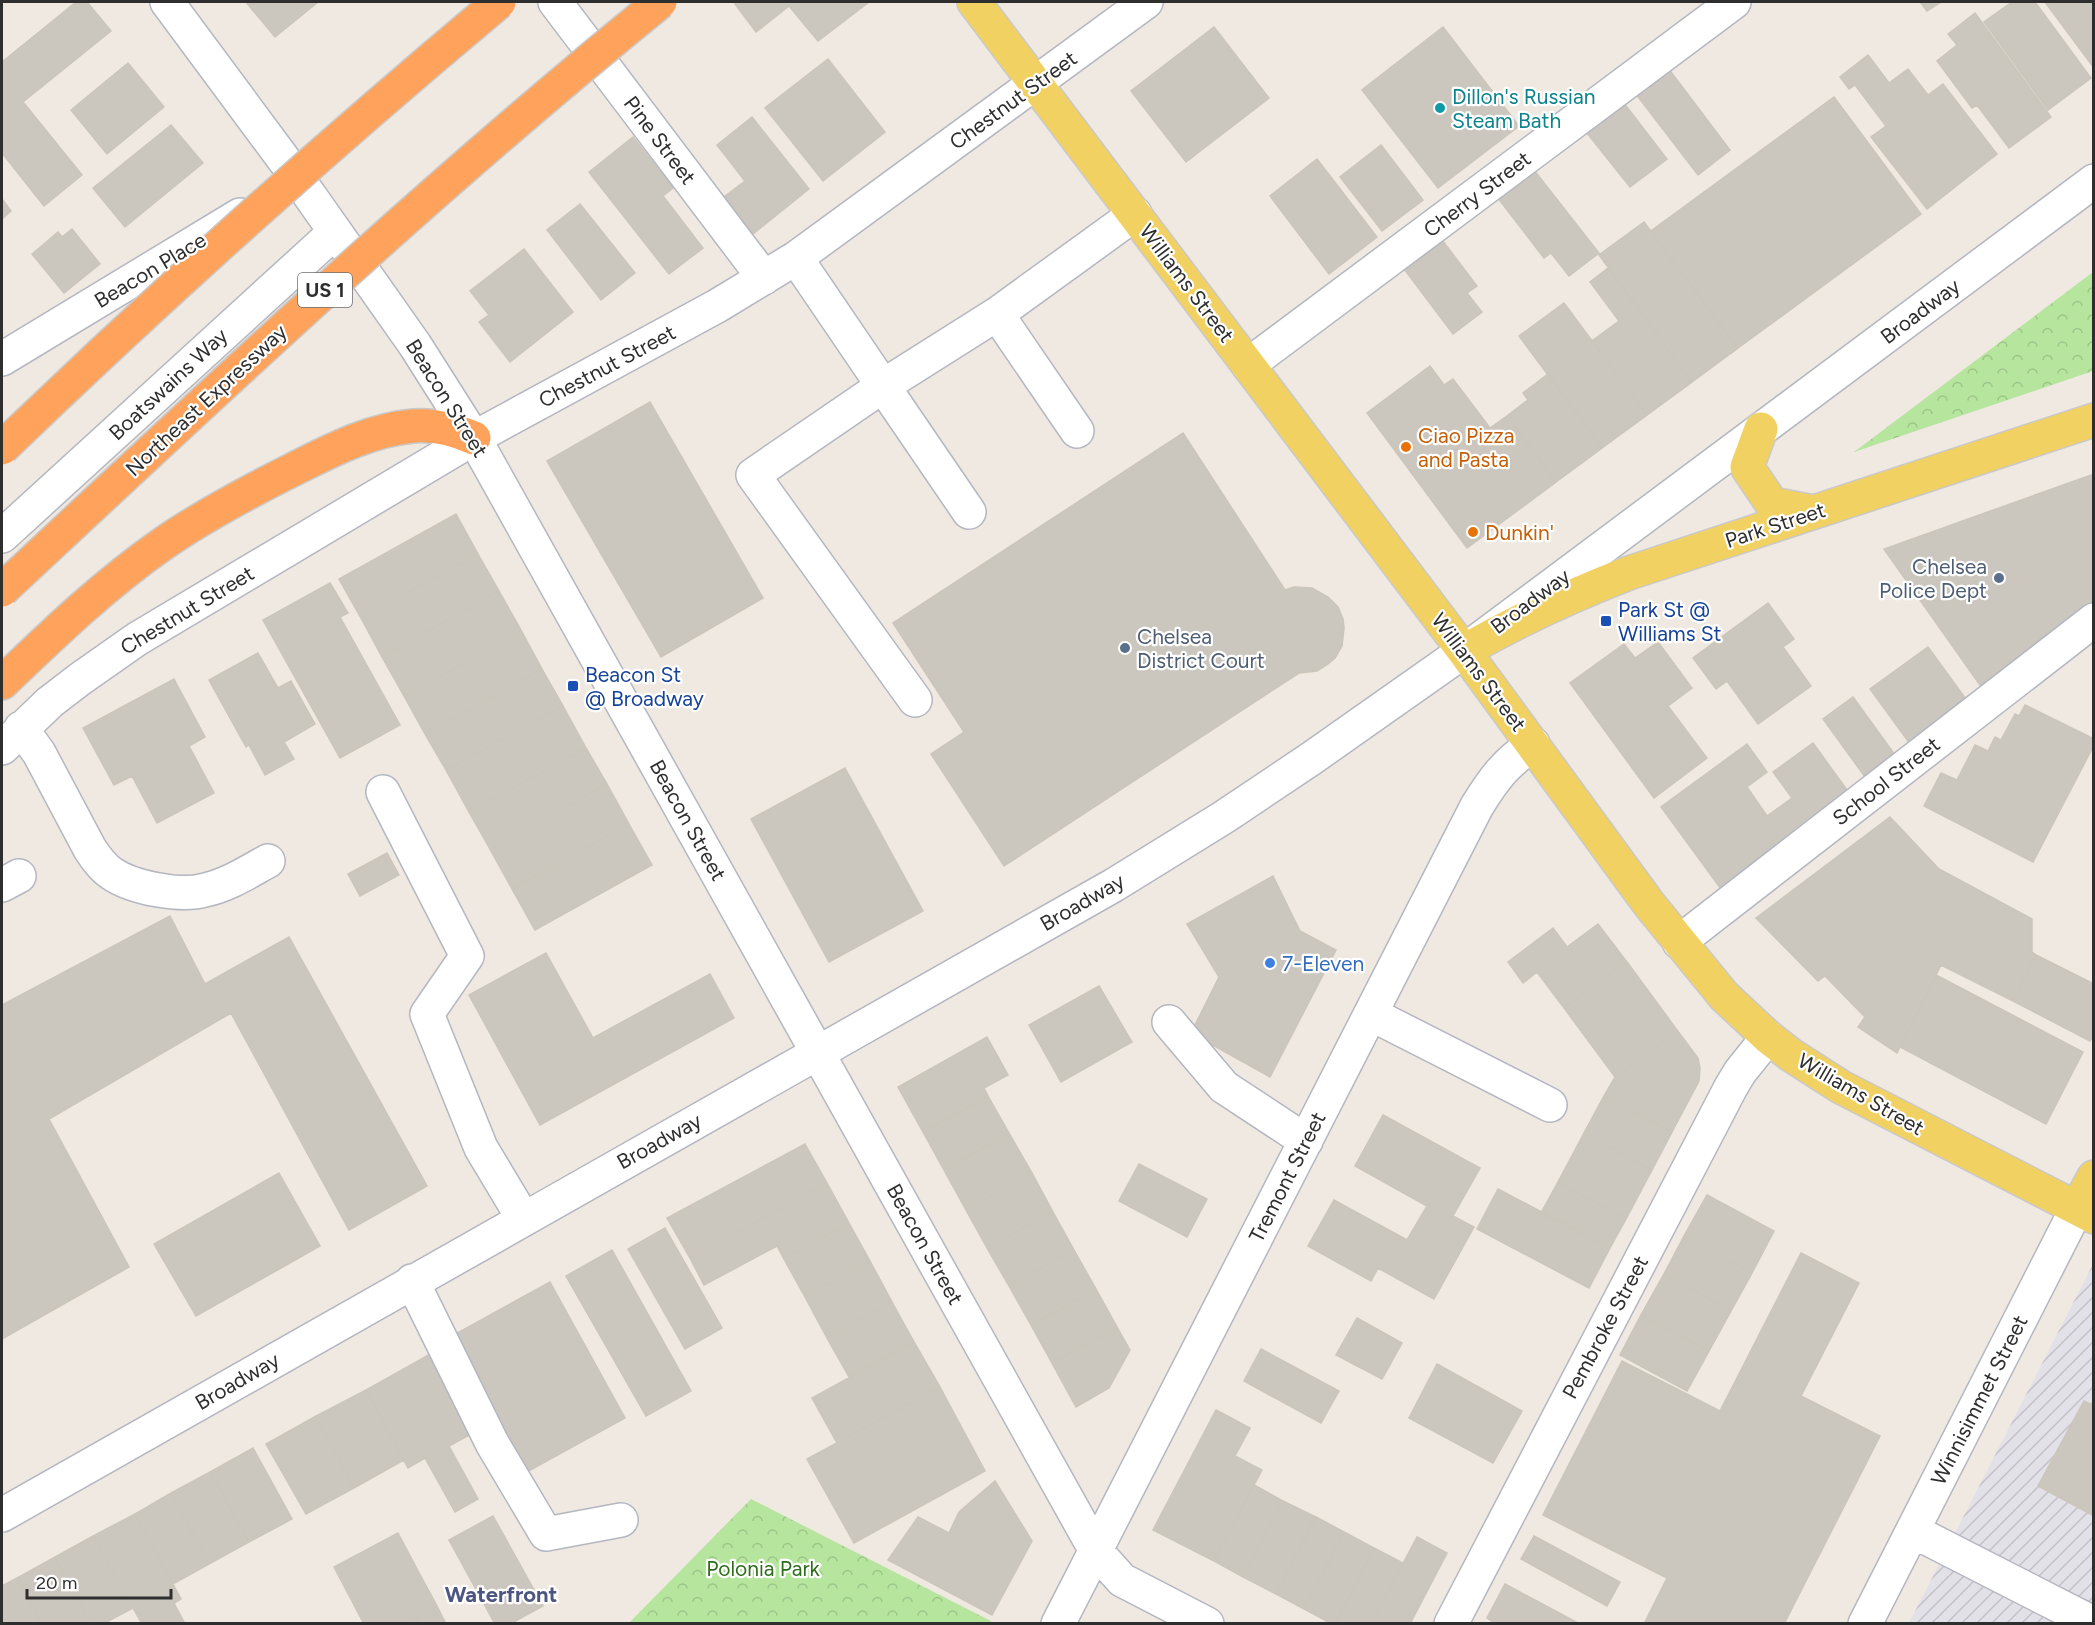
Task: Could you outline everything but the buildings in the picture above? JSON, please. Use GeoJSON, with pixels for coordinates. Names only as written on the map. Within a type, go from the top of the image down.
{"type":"FeatureCollection","features":[{"type":"Feature","properties":{"kind":"highway"},"geometry":{"type":"LineString","coordinates":[[2,448],[70,382],[307,166],[499,2]]}},
{"type":"Feature","properties":{"kind":"highway","name":"Northeast Expressway"},"geometry":{"type":"LineString","coordinates":[[2,589],[245,358],[512,121],[658,2]]}},
{"type":"Feature","properties":{"kind":"highway"},"geometry":{"type":"LineString","coordinates":[[2,682],[72,617],[164,543],[256,488],[341,446],[390,429],[428,426],[444,428],[474,438]]}},
{"type":"Feature","properties":{"kind":"main road","name":"Williams Street"},"geometry":{"type":"LineString","coordinates":[[974,2],[1464,651],[1680,942],[1724,996],[1791,1055],[1841,1087],[2086,1213]]}},
{"type":"Feature","properties":{"kind":"main road","name":"Park Street"},"geometry":{"type":"LineString","coordinates":[[1464,651],[1531,614],[1586,589],[2094,420]]}},
{"type":"Feature","properties":{"kind":"main road"},"geometry":{"type":"LineString","coordinates":[[1761,429],[1747,467],[1772,504],[1813,512]]}},
{"type":"Feature","properties":{"kind":"main road","name":"Winnisimmet Street"},"geometry":{"type":"LineString","coordinates":[[2086,1213],[2094,1177]]}},
{"type":"Feature","properties":{"kind":"street","name":"Beacon Street"},"geometry":{"type":"LineString","coordinates":[[167,2],[296,176],[437,377],[474,438],[1096,1551],[1122,1580],[1207,1623]]}},
{"type":"Feature","properties":{"kind":"street","name":"Pine Street"},"geometry":{"type":"LineString","coordinates":[[555,2],[764,278]]}},
{"type":"Feature","properties":{"kind":"street","name":"Chestnut Street"},"geometry":{"type":"LineString","coordinates":[[11,738],[50,702],[137,639],[474,438],[697,318],[796,258],[1146,2]]}},
{"type":"Feature","properties":{"kind":"street","name":"Cherry Street"},"geometry":{"type":"LineString","coordinates":[[1248,365],[1734,2]]}},
{"type":"Feature","properties":{"kind":"street","name":"Beacon Place"},"geometry":{"type":"LineString","coordinates":[[2,359],[232,221],[296,176]]}},
{"type":"Feature","properties":{"kind":"street","name":"Broadway"},"geometry":{"type":"LineString","coordinates":[[2,1515],[1146,865],[1224,817],[1464,651],[2094,182]]}},
{"type":"Feature","properties":{"kind":"street"},"geometry":{"type":"LineString","coordinates":[[915,700],[753,475],[883,387],[997,314],[1135,214]]}},
{"type":"Feature","properties":{"kind":"street","name":"Boatswains Way"},"geometry":{"type":"LineString","coordinates":[[2,537],[334,231]]}},
{"type":"Feature","properties":{"kind":"street"},"geometry":{"type":"LineString","coordinates":[[796,258],[969,512]]}},
{"type":"Feature","properties":{"kind":"street"},"geometry":{"type":"LineString","coordinates":[[997,314],[1077,431]]}},
{"type":"Feature","properties":{"kind":"street","name":"School Street"},"geometry":{"type":"LineString","coordinates":[[1680,942],[2094,620]]}},
{"type":"Feature","properties":{"kind":"street"},"geometry":{"type":"LineString","coordinates":[[11,738],[39,753],[90,849],[99,862],[112,874],[163,891],[203,891],[222,885],[268,861]]}},
{"type":"Feature","properties":{"kind":"street","name":"Tremont Street"},"geometry":{"type":"LineString","coordinates":[[1058,1623],[1477,806],[1494,779],[1510,761],[1533,744]]}},
{"type":"Feature","properties":{"kind":"street"},"geometry":{"type":"LineString","coordinates":[[382,792],[467,956],[427,1014],[480,1148],[523,1218]]}},
{"type":"Feature","properties":{"kind":"street"},"geometry":{"type":"LineString","coordinates":[[1371,1014],[1550,1105]]}},
{"type":"Feature","properties":{"kind":"street"},"geometry":{"type":"LineString","coordinates":[[1169,1022],[1224,1088],[1306,1141]]}},
{"type":"Feature","properties":{"kind":"street","name":"Pembroke Street"},"geometry":{"type":"LineString","coordinates":[[1451,1623],[1731,1087],[1768,1037]]}},
{"type":"Feature","properties":{"kind":"street","name":"Winnisimmet Street"},"geometry":{"type":"LineString","coordinates":[[1865,1623],[2086,1213]]}},
{"type":"Feature","properties":{"kind":"street"},"geometry":{"type":"LineString","coordinates":[[412,1281],[492,1443],[546,1534],[621,1520]]}},
{"type":"Feature","properties":{"kind":"street"},"geometry":{"type":"LineString","coordinates":[[1913,1531],[2089,1621]]}},
{"type":"Feature","properties":{"kind":"shaded area"},"geometry":{"type":"Polygon","coordinates":[[[2093,1264],[2093,1623],[1909,1623],[2093,1264]]]}},
{"type":"Feature","properties":{"kind":"green space"},"geometry":{"type":"Polygon","coordinates":[[[2093,272],[2093,371],[1854,452],[2093,272]]]}},
{"type":"Feature","properties":{"kind":"green space","name":"Polonia Park"},"geometry":{"type":"Polygon","coordinates":[[[751,1499],[991,1621],[990,1624],[629,1623],[751,1499]]]}},
{"type":"Feature","properties":{"kind":"place","name":"Dillon's Russian Steam Bath"},"geometry":{"type":"Point","coordinates":[1440,108]}},
{"type":"Feature","properties":{"kind":"place","name":"Ciao Pizza and Pasta"},"geometry":{"type":"Point","coordinates":[1406,447]}},
{"type":"Feature","properties":{"kind":"place","name":"Dunkin'"},"geometry":{"type":"Point","coordinates":[1473,532]}},
{"type":"Feature","properties":{"kind":"place","name":"Chelsea Police Dept"},"geometry":{"type":"Point","coordinates":[1999,578]}},
{"type":"Feature","properties":{"kind":"place","name":"Park St @ Williams St"},"geometry":{"type":"Point","coordinates":[1606,621]}},
{"type":"Feature","properties":{"kind":"place","name":"Chelsea District Court"},"geometry":{"type":"Point","coordinates":[1125,648]}},
{"type":"Feature","properties":{"kind":"place","name":"Beacon St @ Broadway"},"geometry":{"type":"Point","coordinates":[573,686]}},
{"type":"Feature","properties":{"kind":"place","name":"7-Eleven"},"geometry":{"type":"Point","coordinates":[1270,963]}},
{"type":"Feature","properties":{"kind":"district","name":"Waterfront"},"geometry":{"type":"Point","coordinates":[501,1594]}}]}
